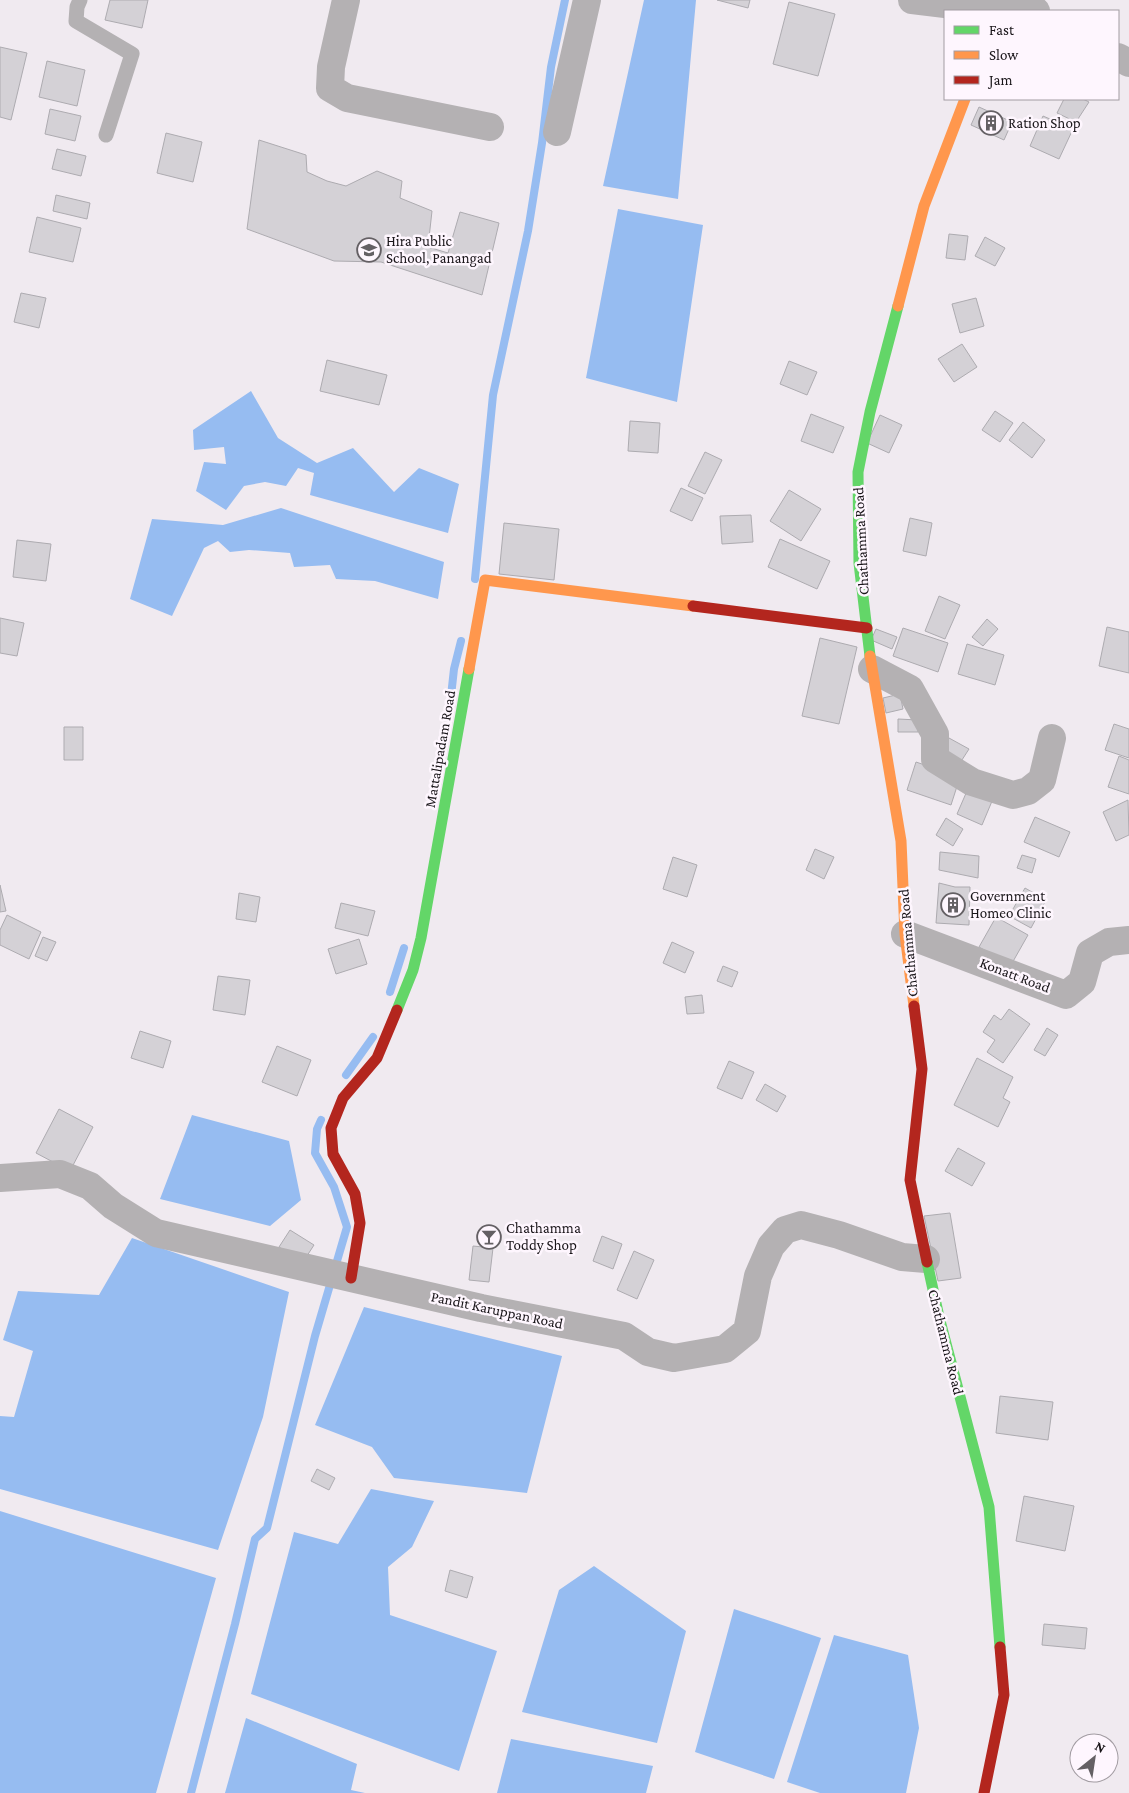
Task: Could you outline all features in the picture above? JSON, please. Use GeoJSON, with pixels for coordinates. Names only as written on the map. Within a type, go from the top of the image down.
{"type":"FeatureCollection","features":[{"type":"Feature","properties":{"kind":"street"},"geometry":{"type":"LineString","coordinates":[[346,0],[331,67],[330,88],[347,98],[490,127]]}},
{"type":"Feature","properties":{"kind":"street"},"geometry":{"type":"LineString","coordinates":[[557,132],[587,0]]}},
{"type":"Feature","properties":{"kind":"street"},"geometry":{"type":"LineString","coordinates":[[912,0],[995,10]]}},
{"type":"Feature","properties":{"kind":"street"},"geometry":{"type":"LineString","coordinates":[[1016,0],[1034,10]]}},
{"type":"Feature","properties":{"kind":"street","name":"Chathamma Road"},"geometry":{"type":"LineString","coordinates":[[965,100],[924,206],[870,412],[858,472],[859,563],[872,669],[901,841],[905,934],[922,1069],[910,1180],[939,1318],[989,1506],[1004,1695],[984,1793]]}},
{"type":"Feature","properties":{"kind":"street","name":"Mattalipadam Road"},"geometry":{"type":"LineString","coordinates":[[350,1278],[360,1223],[355,1194],[333,1154],[331,1128],[343,1098],[377,1058],[413,970],[485,580],[867,628]]}},
{"type":"Feature","properties":{"kind":"street"},"geometry":{"type":"LineString","coordinates":[[872,669],[910,689],[935,734],[934,759],[972,782],[1013,795],[1028,791],[1042,780],[1052,738]]}},
{"type":"Feature","properties":{"kind":"street","name":"Konatt Road"},"geometry":{"type":"LineString","coordinates":[[905,934],[1066,995],[1082,982],[1090,953],[1109,942],[1129,940]]}},
{"type":"Feature","properties":{"kind":"street","name":"Pandit Karuppan Road"},"geometry":{"type":"LineString","coordinates":[[0,1178],[60,1174],[90,1186],[113,1206],[156,1233],[481,1308],[624,1336],[648,1352],[674,1358],[725,1349],[747,1332],[758,1276],[771,1246],[785,1230],[800,1225],[839,1235],[902,1257],[926,1259]]}},
{"type":"Feature","properties":{"kind":"lane"},"geometry":{"type":"LineString","coordinates":[[80,0],[77,7],[76,21],[132,54],[106,135]]}},
{"type":"Feature","properties":{"kind":"water"},"geometry":{"type":"Polygon","coordinates":[[[644,0],[696,0],[678,199],[603,186],[644,0]]]}},
{"type":"Feature","properties":{"kind":"water"},"geometry":{"type":"Polygon","coordinates":[[[618,209],[703,225],[677,402],[586,378],[618,209]]]}},
{"type":"Feature","properties":{"kind":"water"},"geometry":{"type":"Polygon","coordinates":[[[251,391],[278,438],[317,463],[353,448],[394,492],[419,468],[459,484],[448,533],[310,495],[314,473],[298,468],[286,486],[265,482],[244,486],[226,510],[196,491],[204,462],[226,464],[224,447],[194,450],[193,430],[251,391]]]}},
{"type":"Feature","properties":{"kind":"water"},"geometry":{"type":"Polygon","coordinates":[[[281,508],[444,562],[438,599],[375,581],[336,579],[330,565],[294,567],[290,553],[249,550],[230,552],[218,541],[204,548],[172,616],[130,599],[152,519],[223,525],[281,508]]]}},
{"type":"Feature","properties":{"kind":"water"},"geometry":{"type":"Polygon","coordinates":[[[192,1115],[289,1141],[301,1200],[270,1226],[160,1199],[192,1115]]]}},
{"type":"Feature","properties":{"kind":"water"},"geometry":{"type":"Polygon","coordinates":[[[132,1238],[289,1292],[263,1417],[218,1550],[0,1489],[0,1416],[14,1417],[33,1351],[3,1340],[18,1291],[99,1295],[132,1238]]]}},
{"type":"Feature","properties":{"kind":"water"},"geometry":{"type":"Polygon","coordinates":[[[364,1307],[562,1356],[527,1493],[394,1478],[372,1447],[315,1425],[364,1307]]]}},
{"type":"Feature","properties":{"kind":"water"},"geometry":{"type":"Polygon","coordinates":[[[371,1489],[434,1501],[412,1547],[388,1567],[390,1615],[497,1651],[459,1771],[251,1694],[294,1532],[338,1544],[371,1489]]]}},
{"type":"Feature","properties":{"kind":"water"},"geometry":{"type":"Polygon","coordinates":[[[0,1511],[216,1578],[156,1793],[0,1793],[0,1511]]]}},
{"type":"Feature","properties":{"kind":"water"},"geometry":{"type":"Polygon","coordinates":[[[594,1566],[686,1631],[657,1743],[522,1712],[559,1590],[594,1566]]]}},
{"type":"Feature","properties":{"kind":"water"},"geometry":{"type":"Polygon","coordinates":[[[734,1609],[821,1638],[774,1779],[695,1752],[734,1609]]]}},
{"type":"Feature","properties":{"kind":"water"},"geometry":{"type":"Polygon","coordinates":[[[834,1635],[908,1655],[919,1728],[906,1793],[820,1793],[787,1782],[834,1635]]]}},
{"type":"Feature","properties":{"kind":"water"},"geometry":{"type":"Polygon","coordinates":[[[246,1718],[357,1764],[351,1790],[365,1793],[225,1793],[246,1718]]]}},
{"type":"Feature","properties":{"kind":"water"},"geometry":{"type":"Polygon","coordinates":[[[511,1739],[653,1766],[646,1793],[497,1793],[511,1739]]]}},
{"type":"Feature","properties":{"kind":"building"},"geometry":{"type":"Polygon","coordinates":[[[110,0],[148,0],[142,28],[105,20],[110,0]]]}},
{"type":"Feature","properties":{"kind":"building"},"geometry":{"type":"Polygon","coordinates":[[[717,0],[750,0],[748,8],[717,0]]]}},
{"type":"Feature","properties":{"kind":"building"},"geometry":{"type":"Polygon","coordinates":[[[789,2],[835,14],[818,76],[773,64],[789,2]]]}},
{"type":"Feature","properties":{"kind":"building"},"geometry":{"type":"Polygon","coordinates":[[[0,47],[27,53],[11,120],[0,117],[0,47]]]}},
{"type":"Feature","properties":{"kind":"building"},"geometry":{"type":"Polygon","coordinates":[[[47,61],[85,70],[77,106],[39,97],[47,61]]]}},
{"type":"Feature","properties":{"kind":"building"},"geometry":{"type":"Polygon","coordinates":[[[1064,100],[1085,100],[1089,102],[1076,122],[1057,113],[1064,100]]]}},
{"type":"Feature","properties":{"kind":"building","name":"Ration Shop"},"geometry":{"type":"Polygon","coordinates":[[[979,107],[1012,122],[1004,140],[971,125],[979,107]]]}},
{"type":"Feature","properties":{"kind":"building"},"geometry":{"type":"Polygon","coordinates":[[[50,109],[81,116],[75,141],[45,134],[50,109]]]}},
{"type":"Feature","properties":{"kind":"building"},"geometry":{"type":"Polygon","coordinates":[[[1043,116],[1073,129],[1059,159],[1030,146],[1043,116]]]}},
{"type":"Feature","properties":{"kind":"building"},"geometry":{"type":"Polygon","coordinates":[[[166,133],[202,142],[193,182],[157,173],[166,133]]]}},
{"type":"Feature","properties":{"kind":"building"},"geometry":{"type":"Polygon","coordinates":[[[259,140],[306,155],[307,172],[327,181],[346,186],[377,171],[402,181],[400,198],[432,211],[428,247],[448,253],[460,212],[499,223],[482,295],[381,262],[334,261],[247,229],[259,140]]]}},
{"type":"Feature","properties":{"kind":"building"},"geometry":{"type":"Polygon","coordinates":[[[57,149],[86,156],[81,176],[52,169],[57,149]]]}},
{"type":"Feature","properties":{"kind":"building"},"geometry":{"type":"Polygon","coordinates":[[[56,195],[90,203],[87,219],[53,211],[56,195]]]}},
{"type":"Feature","properties":{"kind":"building"},"geometry":{"type":"Polygon","coordinates":[[[37,217],[81,228],[73,262],[29,252],[37,217]]]}},
{"type":"Feature","properties":{"kind":"building"},"geometry":{"type":"Polygon","coordinates":[[[949,234],[968,236],[965,260],[946,258],[949,234]]]}},
{"type":"Feature","properties":{"kind":"building"},"geometry":{"type":"Polygon","coordinates":[[[985,237],[1005,248],[995,266],[975,256],[985,237]]]}},
{"type":"Feature","properties":{"kind":"building"},"geometry":{"type":"Polygon","coordinates":[[[21,293],[46,298],[39,328],[14,322],[21,293]]]}},
{"type":"Feature","properties":{"kind":"building"},"geometry":{"type":"Polygon","coordinates":[[[976,298],[984,326],[960,333],[952,304],[976,298]]]}},
{"type":"Feature","properties":{"kind":"building"},"geometry":{"type":"Polygon","coordinates":[[[962,344],[977,367],[954,382],[938,359],[962,344]]]}},
{"type":"Feature","properties":{"kind":"building"},"geometry":{"type":"Polygon","coordinates":[[[327,360],[387,375],[379,405],[320,391],[327,360]]]}},
{"type":"Feature","properties":{"kind":"building"},"geometry":{"type":"Polygon","coordinates":[[[789,361],[817,372],[807,395],[780,384],[789,361]]]}},
{"type":"Feature","properties":{"kind":"building"},"geometry":{"type":"Polygon","coordinates":[[[995,411],[1013,423],[1000,442],[982,430],[995,411]]]}},
{"type":"Feature","properties":{"kind":"building"},"geometry":{"type":"Polygon","coordinates":[[[811,414],[844,427],[833,453],[801,441],[811,414]]]}},
{"type":"Feature","properties":{"kind":"building"},"geometry":{"type":"Polygon","coordinates":[[[880,415],[902,425],[889,453],[867,443],[880,415]]]}},
{"type":"Feature","properties":{"kind":"building"},"geometry":{"type":"Polygon","coordinates":[[[630,421],[660,423],[658,453],[628,451],[630,421]]]}},
{"type":"Feature","properties":{"kind":"building"},"geometry":{"type":"Polygon","coordinates":[[[1023,422],[1045,440],[1032,458],[1009,440],[1023,422]]]}},
{"type":"Feature","properties":{"kind":"building"},"geometry":{"type":"Polygon","coordinates":[[[705,452],[722,460],[705,494],[688,486],[705,452]]]}},
{"type":"Feature","properties":{"kind":"building"},"geometry":{"type":"Polygon","coordinates":[[[681,488],[703,498],[692,521],[670,511],[681,488]]]}},
{"type":"Feature","properties":{"kind":"building"},"geometry":{"type":"Polygon","coordinates":[[[789,490],[821,509],[801,541],[770,521],[789,490]]]}},
{"type":"Feature","properties":{"kind":"building"},"geometry":{"type":"Polygon","coordinates":[[[751,515],[753,542],[722,544],[720,516],[751,515]]]}},
{"type":"Feature","properties":{"kind":"building"},"geometry":{"type":"Polygon","coordinates":[[[910,518],[932,523],[926,556],[903,551],[910,518]]]}},
{"type":"Feature","properties":{"kind":"building"},"geometry":{"type":"Polygon","coordinates":[[[504,523],[559,529],[554,580],[499,574],[504,523]]]}},
{"type":"Feature","properties":{"kind":"building"},"geometry":{"type":"Polygon","coordinates":[[[780,539],[830,561],[817,589],[768,567],[780,539]]]}},
{"type":"Feature","properties":{"kind":"building"},"geometry":{"type":"Polygon","coordinates":[[[17,540],[51,544],[46,581],[13,577],[17,540]]]}},
{"type":"Feature","properties":{"kind":"building"},"geometry":{"type":"Polygon","coordinates":[[[939,596],[960,605],[945,639],[925,631],[939,596]]]}},
{"type":"Feature","properties":{"kind":"building"},"geometry":{"type":"Polygon","coordinates":[[[0,618],[24,623],[17,656],[0,653],[0,618]]]}},
{"type":"Feature","properties":{"kind":"building"},"geometry":{"type":"Polygon","coordinates":[[[987,619],[998,629],[983,646],[972,637],[987,619]]]}},
{"type":"Feature","properties":{"kind":"building"},"geometry":{"type":"Polygon","coordinates":[[[1107,627],[1129,632],[1129,673],[1099,666],[1107,627]]]}},
{"type":"Feature","properties":{"kind":"building"},"geometry":{"type":"Polygon","coordinates":[[[903,628],[948,643],[938,672],[893,656],[903,628]]]}},
{"type":"Feature","properties":{"kind":"building"},"geometry":{"type":"Polygon","coordinates":[[[876,629],[897,637],[892,649],[871,640],[876,629]]]}},
{"type":"Feature","properties":{"kind":"building"},"geometry":{"type":"Polygon","coordinates":[[[820,638],[857,647],[839,724],[802,716],[820,638]]]}},
{"type":"Feature","properties":{"kind":"building"},"geometry":{"type":"Polygon","coordinates":[[[967,644],[1004,655],[995,685],[958,674],[967,644]]]}},
{"type":"Feature","properties":{"kind":"building"},"geometry":{"type":"Polygon","coordinates":[[[900,694],[903,709],[886,713],[883,698],[900,694]]]}},
{"type":"Feature","properties":{"kind":"building"},"geometry":{"type":"Polygon","coordinates":[[[898,719],[918,720],[918,732],[898,732],[898,719]]]}},
{"type":"Feature","properties":{"kind":"building"},"geometry":{"type":"Polygon","coordinates":[[[1114,724],[1129,729],[1129,758],[1105,750],[1114,724]]]}},
{"type":"Feature","properties":{"kind":"building"},"geometry":{"type":"Polygon","coordinates":[[[64,727],[83,727],[83,760],[64,760],[64,727]]]}},
{"type":"Feature","properties":{"kind":"building"},"geometry":{"type":"Polygon","coordinates":[[[949,738],[969,749],[960,763],[941,752],[949,738]]]}},
{"type":"Feature","properties":{"kind":"building"},"geometry":{"type":"Polygon","coordinates":[[[1119,756],[1129,760],[1129,794],[1108,787],[1119,756]]]}},
{"type":"Feature","properties":{"kind":"building"},"geometry":{"type":"Polygon","coordinates":[[[916,762],[960,777],[951,805],[907,790],[916,762]]]}},
{"type":"Feature","properties":{"kind":"building"},"geometry":{"type":"Polygon","coordinates":[[[970,784],[995,794],[982,825],[957,814],[970,784]]]}},
{"type":"Feature","properties":{"kind":"building"},"geometry":{"type":"Polygon","coordinates":[[[1128,800],[1129,835],[1116,841],[1103,812],[1128,800]]]}},
{"type":"Feature","properties":{"kind":"building"},"geometry":{"type":"Polygon","coordinates":[[[1035,817],[1070,832],[1059,857],[1024,842],[1035,817]]]}},
{"type":"Feature","properties":{"kind":"building"},"geometry":{"type":"Polygon","coordinates":[[[946,818],[963,829],[953,846],[936,835],[946,818]]]}},
{"type":"Feature","properties":{"kind":"building"},"geometry":{"type":"Polygon","coordinates":[[[815,849],[834,857],[824,879],[806,870],[815,849]]]}},
{"type":"Feature","properties":{"kind":"building"},"geometry":{"type":"Polygon","coordinates":[[[940,852],[979,856],[978,878],[939,870],[940,852]]]}},
{"type":"Feature","properties":{"kind":"building"},"geometry":{"type":"Polygon","coordinates":[[[1022,855],[1036,859],[1032,873],[1017,868],[1022,855]]]}},
{"type":"Feature","properties":{"kind":"building"},"geometry":{"type":"Polygon","coordinates":[[[673,857],[697,865],[687,897],[663,889],[673,857]]]}},
{"type":"Feature","properties":{"kind":"building","name":"Government Homeo Clinic"},"geometry":{"type":"Polygon","coordinates":[[[939,883],[955,887],[970,887],[969,925],[936,923],[939,883]]]}},
{"type":"Feature","properties":{"kind":"building"},"geometry":{"type":"Polygon","coordinates":[[[0,885],[6,911],[0,912],[0,885]]]}},
{"type":"Feature","properties":{"kind":"building"},"geometry":{"type":"Polygon","coordinates":[[[1025,888],[1046,900],[1031,928],[1009,916],[1025,888]]]}},
{"type":"Feature","properties":{"kind":"building"},"geometry":{"type":"Polygon","coordinates":[[[239,893],[260,897],[256,922],[236,919],[239,893]]]}},
{"type":"Feature","properties":{"kind":"building"},"geometry":{"type":"Polygon","coordinates":[[[341,903],[375,911],[368,936],[335,928],[341,903]]]}},
{"type":"Feature","properties":{"kind":"building"},"geometry":{"type":"Polygon","coordinates":[[[7,915],[41,932],[29,959],[0,945],[0,930],[7,915]]]}},
{"type":"Feature","properties":{"kind":"building"},"geometry":{"type":"Polygon","coordinates":[[[996,917],[1028,935],[1011,965],[979,947],[996,917]]]}},
{"type":"Feature","properties":{"kind":"building"},"geometry":{"type":"Polygon","coordinates":[[[43,937],[56,942],[47,961],[35,956],[43,937]]]}},
{"type":"Feature","properties":{"kind":"building"},"geometry":{"type":"Polygon","coordinates":[[[359,939],[367,964],[336,974],[328,949],[359,939]]]}},
{"type":"Feature","properties":{"kind":"building"},"geometry":{"type":"Polygon","coordinates":[[[672,942],[694,952],[685,973],[663,963],[672,942]]]}},
{"type":"Feature","properties":{"kind":"building"},"geometry":{"type":"Polygon","coordinates":[[[723,966],[738,972],[732,987],[717,981],[723,966]]]}},
{"type":"Feature","properties":{"kind":"building"},"geometry":{"type":"Polygon","coordinates":[[[218,976],[250,980],[245,1015],[213,1010],[218,976]]]}},
{"type":"Feature","properties":{"kind":"building"},"geometry":{"type":"Polygon","coordinates":[[[702,995],[704,1013],[687,1014],[685,997],[702,995]]]}},
{"type":"Feature","properties":{"kind":"building"},"geometry":{"type":"Polygon","coordinates":[[[1009,1009],[1030,1024],[1003,1063],[987,1052],[995,1040],[983,1032],[994,1015],[1001,1020],[1009,1009]]]}},
{"type":"Feature","properties":{"kind":"building"},"geometry":{"type":"Polygon","coordinates":[[[1047,1028],[1058,1035],[1045,1056],[1034,1050],[1047,1028]]]}},
{"type":"Feature","properties":{"kind":"building"},"geometry":{"type":"Polygon","coordinates":[[[140,1031],[171,1041],[163,1068],[131,1058],[140,1031]]]}},
{"type":"Feature","properties":{"kind":"building"},"geometry":{"type":"Polygon","coordinates":[[[277,1046],[311,1060],[297,1096],[262,1082],[277,1046]]]}},
{"type":"Feature","properties":{"kind":"building"},"geometry":{"type":"Polygon","coordinates":[[[977,1058],[1013,1077],[1003,1098],[1010,1102],[998,1127],[954,1105],[977,1058]]]}},
{"type":"Feature","properties":{"kind":"building"},"geometry":{"type":"Polygon","coordinates":[[[729,1061],[754,1072],[742,1099],[717,1088],[729,1061]]]}},
{"type":"Feature","properties":{"kind":"building"},"geometry":{"type":"Polygon","coordinates":[[[765,1084],[786,1096],[777,1112],[756,1100],[765,1084]]]}},
{"type":"Feature","properties":{"kind":"building"},"geometry":{"type":"Polygon","coordinates":[[[59,1109],[93,1127],[70,1171],[36,1153],[59,1109]]]}},
{"type":"Feature","properties":{"kind":"building"},"geometry":{"type":"Polygon","coordinates":[[[958,1148],[985,1163],[972,1186],[945,1171],[958,1148]]]}},
{"type":"Feature","properties":{"kind":"building"},"geometry":{"type":"Polygon","coordinates":[[[950,1213],[961,1278],[938,1281],[924,1216],[950,1213]]]}},
{"type":"Feature","properties":{"kind":"building"},"geometry":{"type":"Polygon","coordinates":[[[290,1230],[314,1245],[303,1262],[279,1247],[290,1230]]]}},
{"type":"Feature","properties":{"kind":"building"},"geometry":{"type":"Polygon","coordinates":[[[602,1236],[622,1244],[613,1269],[593,1261],[602,1236]]]}},
{"type":"Feature","properties":{"kind":"building"},"geometry":{"type":"Polygon","coordinates":[[[473,1246],[493,1248],[489,1282],[469,1280],[473,1246]]]}},
{"type":"Feature","properties":{"kind":"building"},"geometry":{"type":"Polygon","coordinates":[[[634,1251],[654,1260],[637,1299],[617,1290],[634,1251]]]}},
{"type":"Feature","properties":{"kind":"building"},"geometry":{"type":"Polygon","coordinates":[[[1000,1396],[1053,1402],[1048,1440],[996,1433],[1000,1396]]]}},
{"type":"Feature","properties":{"kind":"building"},"geometry":{"type":"Polygon","coordinates":[[[317,1469],[335,1478],[329,1490],[311,1481],[317,1469]]]}},
{"type":"Feature","properties":{"kind":"building"},"geometry":{"type":"Polygon","coordinates":[[[1024,1496],[1074,1506],[1065,1551],[1016,1541],[1024,1496]]]}},
{"type":"Feature","properties":{"kind":"building"},"geometry":{"type":"Polygon","coordinates":[[[450,1570],[473,1577],[467,1598],[445,1591],[450,1570]]]}},
{"type":"Feature","properties":{"kind":"building"},"geometry":{"type":"Polygon","coordinates":[[[1044,1624],[1087,1628],[1085,1649],[1042,1645],[1044,1624]]]}},
{"type":"Feature","properties":{"kind":"waterway"},"geometry":{"type":"LineString","coordinates":[[475,579],[493,395],[528,231],[542,143],[551,67],[565,0]]}},
{"type":"Feature","properties":{"kind":"waterway"},"geometry":{"type":"LineString","coordinates":[[451,696],[454,669],[461,641]]}},
{"type":"Feature","properties":{"kind":"waterway"},"geometry":{"type":"LineString","coordinates":[[390,992],[404,948]]}},
{"type":"Feature","properties":{"kind":"waterway"},"geometry":{"type":"LineString","coordinates":[[346,1075],[373,1037]]}},
{"type":"Feature","properties":{"kind":"waterway"},"geometry":{"type":"LineString","coordinates":[[191,1793],[255,1539],[267,1528],[315,1336],[347,1227],[334,1187],[315,1153],[317,1129],[321,1120]]}},
{"type":"Feature","properties":{"kind":"traffic: fast"},"geometry":{"type":"LineString","coordinates":[[870,656],[859,563],[858,472],[870,412],[898,306]]}},
{"type":"Feature","properties":{"kind":"traffic: fast"},"geometry":{"type":"LineString","coordinates":[[397,1010],[413,970],[421,938],[469,669]]}},
{"type":"Feature","properties":{"kind":"traffic: fast"},"geometry":{"type":"LineString","coordinates":[[927,1262],[939,1317],[989,1507],[1000,1647]]}},
{"type":"Feature","properties":{"kind":"traffic: slow"},"geometry":{"type":"LineString","coordinates":[[898,306],[924,206],[965,100]]}},
{"type":"Feature","properties":{"kind":"traffic: slow"},"geometry":{"type":"LineString","coordinates":[[469,669],[485,580],[693,606]]}},
{"type":"Feature","properties":{"kind":"traffic: slow"},"geometry":{"type":"LineString","coordinates":[[870,656],[901,841],[905,934],[914,1006]]}},
{"type":"Feature","properties":{"kind":"traffic: jam"},"geometry":{"type":"LineString","coordinates":[[693,606],[867,628]]}},
{"type":"Feature","properties":{"kind":"traffic: jam"},"geometry":{"type":"LineString","coordinates":[[914,1006],[922,1069],[910,1180],[927,1262]]}},
{"type":"Feature","properties":{"kind":"traffic: jam"},"geometry":{"type":"LineString","coordinates":[[351,1278],[360,1223],[355,1194],[333,1154],[331,1128],[343,1098],[377,1058],[397,1010]]}},
{"type":"Feature","properties":{"kind":"traffic: jam"},"geometry":{"type":"LineString","coordinates":[[984,1793],[1004,1695],[1000,1647]]}},
{"type":"Feature","properties":{"kind":"place","name":"Ration Shop"},"geometry":{"type":"Point","coordinates":[991,123]}},
{"type":"Feature","properties":{"kind":"place","name":"Hira Public School, Panangad"},"geometry":{"type":"Point","coordinates":[369,250]}},
{"type":"Feature","properties":{"kind":"place","name":"Government Homeo Clinic"},"geometry":{"type":"Point","coordinates":[953,905]}},
{"type":"Feature","properties":{"kind":"place","name":"Chathamma Toddy Shop"},"geometry":{"type":"Point","coordinates":[489,1237]}}]}
